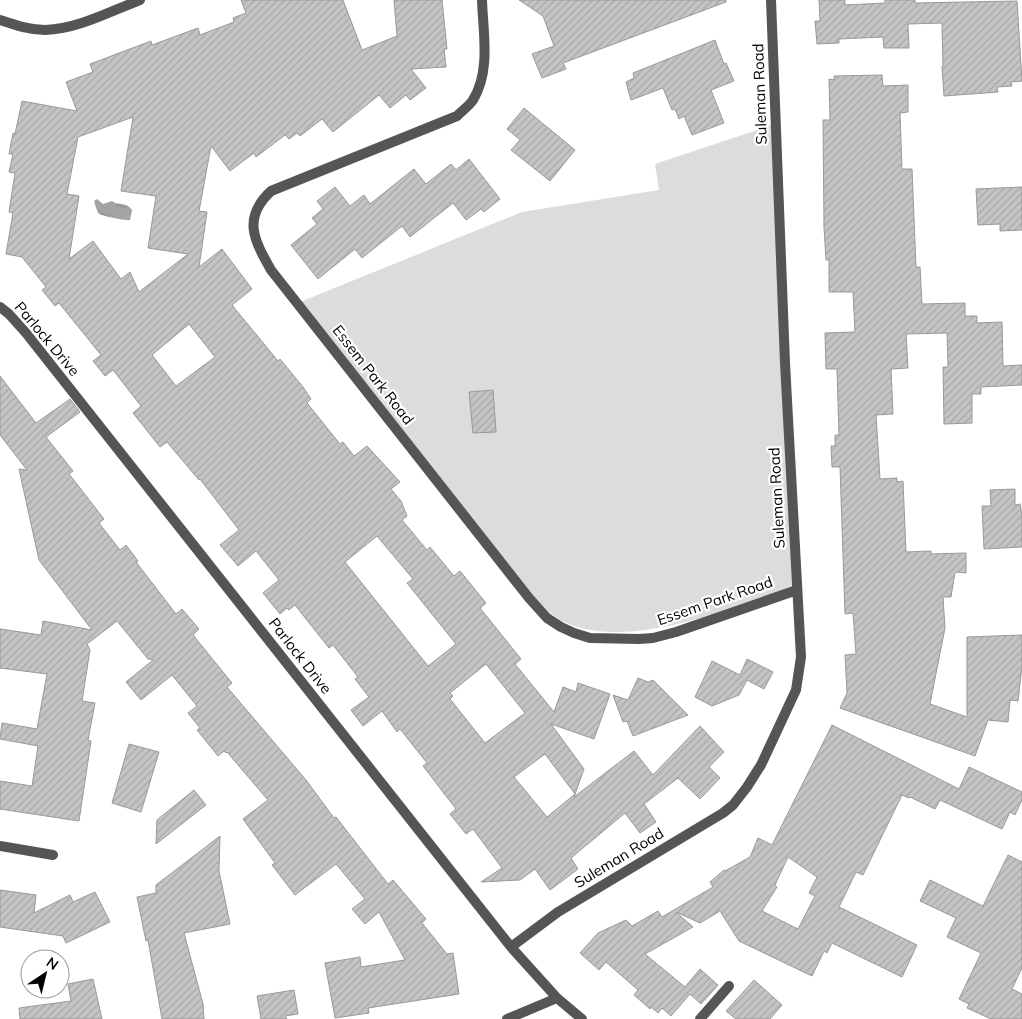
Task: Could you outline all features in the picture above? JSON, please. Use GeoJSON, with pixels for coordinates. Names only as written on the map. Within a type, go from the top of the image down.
{"type":"FeatureCollection","features":[{"type":"Feature","properties":{"kind":"street"},"geometry":{"type":"LineString","coordinates":[[0,20],[24,28],[45,30],[83,22],[140,0]]}},
{"type":"Feature","properties":{"kind":"street","name":"Essem Park Road"},"geometry":{"type":"LineString","coordinates":[[482,0],[484,69],[479,89],[472,101],[456,116],[270,191],[262,199],[253,217],[259,249],[271,270],[529,598],[547,618],[561,627],[590,638],[653,638],[676,632],[797,590]]}},
{"type":"Feature","properties":{"kind":"street","name":"Suleman Road"},"geometry":{"type":"LineString","coordinates":[[511,946],[558,912],[734,805],[761,765],[796,690],[801,657],[785,362],[771,0]]}},
{"type":"Feature","properties":{"kind":"street","name":"Parlock Drive"},"geometry":{"type":"LineString","coordinates":[[0,306],[26,333],[511,946],[557,998],[582,1019]]}},
{"type":"Feature","properties":{"kind":"street"},"geometry":{"type":"LineString","coordinates":[[0,846],[53,856]]}},
{"type":"Feature","properties":{"kind":"street"},"geometry":{"type":"LineString","coordinates":[[700,1019],[729,986]]}},
{"type":"Feature","properties":{"kind":"street"},"geometry":{"type":"LineString","coordinates":[[507,1019],[557,998]]}},
{"type":"Feature","properties":{"kind":"shaded area"},"geometry":{"type":"Polygon","coordinates":[[[775,124],[795,587],[709,615],[677,624],[644,630],[613,632],[584,629],[559,619],[533,596],[300,302],[522,212],[659,190],[655,164],[775,124]]]}},
{"type":"Feature","properties":{"kind":"water"},"geometry":{"type":"Polygon","coordinates":[[[97,199],[103,204],[112,201],[130,207],[132,210],[130,220],[98,213],[94,201],[97,199]]]}},
{"type":"Feature","properties":{"kind":"building"},"geometry":{"type":"Polygon","coordinates":[[[241,0],[343,0],[362,50],[397,36],[394,0],[442,0],[447,49],[444,49],[446,67],[411,69],[426,88],[410,100],[406,95],[390,108],[379,95],[333,132],[322,119],[300,136],[297,133],[289,139],[285,135],[256,157],[254,153],[230,171],[211,146],[199,211],[207,212],[199,267],[222,249],[252,289],[232,305],[278,361],[280,359],[303,387],[311,399],[307,403],[340,444],[343,442],[354,456],[367,446],[400,482],[391,489],[401,501],[407,516],[402,520],[427,550],[430,547],[454,576],[460,571],[486,603],[480,608],[521,659],[515,664],[554,712],[563,687],[576,692],[578,683],[610,694],[594,739],[551,724],[584,769],[574,797],[634,751],[653,775],[700,726],[724,752],[709,767],[720,778],[700,799],[678,778],[644,804],[656,822],[640,833],[625,813],[571,858],[578,869],[550,890],[535,869],[520,880],[481,882],[502,868],[473,829],[466,834],[450,814],[456,809],[423,766],[427,763],[400,729],[397,732],[382,711],[363,726],[351,710],[369,697],[355,679],[358,677],[333,645],[329,648],[295,605],[289,610],[287,608],[280,614],[263,593],[279,580],[256,551],[238,566],[220,545],[239,530],[200,479],[167,442],[160,447],[133,413],[141,406],[113,370],[105,376],[93,361],[101,355],[59,303],[55,306],[42,290],[46,287],[22,257],[6,254],[13,213],[9,212],[15,173],[9,172],[13,154],[9,154],[22,101],[77,111],[66,82],[93,72],[90,64],[151,41],[152,45],[198,28],[200,35],[234,22],[233,18],[246,13],[241,0]],[[133,117],[78,137],[67,194],[79,196],[69,259],[93,241],[121,279],[130,272],[139,292],[188,254],[148,248],[156,196],[121,191],[133,117]],[[189,324],[152,355],[176,386],[215,357],[189,324]],[[377,536],[345,562],[428,666],[456,644],[407,583],[413,579],[377,536]],[[486,664],[450,693],[453,696],[450,699],[485,743],[525,713],[486,664]],[[545,754],[514,777],[547,817],[575,794],[545,754]]]}},
{"type":"Feature","properties":{"kind":"building"},"geometry":{"type":"Polygon","coordinates":[[[519,0],[726,0],[726,2],[563,63],[566,69],[542,78],[532,54],[554,46],[543,16],[519,0]]]}},
{"type":"Feature","properties":{"kind":"building"},"geometry":{"type":"Polygon","coordinates":[[[819,0],[845,0],[845,5],[885,3],[885,0],[915,0],[915,3],[1017,1],[1022,81],[1011,82],[1012,86],[997,87],[998,92],[944,96],[942,23],[908,24],[909,48],[884,48],[883,37],[839,39],[839,43],[817,44],[815,21],[820,21],[819,0]]]}},
{"type":"Feature","properties":{"kind":"building"},"geometry":{"type":"Polygon","coordinates":[[[715,40],[724,64],[726,63],[734,81],[711,90],[724,123],[692,135],[684,116],[679,119],[675,109],[672,110],[663,88],[631,100],[626,82],[634,78],[633,73],[715,40]]]}},
{"type":"Feature","properties":{"kind":"building"},"geometry":{"type":"Polygon","coordinates":[[[882,75],[883,86],[908,85],[908,112],[900,113],[902,169],[912,169],[916,267],[920,267],[922,304],[965,303],[965,316],[977,316],[977,323],[1002,322],[1003,366],[1022,365],[1022,385],[981,387],[981,394],[972,394],[972,423],[944,424],[943,367],[948,367],[947,333],[906,334],[908,368],[891,369],[893,414],[876,415],[880,479],[897,478],[897,482],[903,481],[906,552],[931,551],[931,554],[966,553],[966,573],[955,572],[951,597],[943,597],[945,628],[930,704],[967,717],[967,637],[1022,635],[1022,666],[1018,701],[1010,700],[1008,722],[988,720],[975,756],[840,708],[847,693],[845,655],[856,654],[853,613],[845,614],[840,467],[832,467],[831,446],[835,446],[835,435],[839,435],[837,369],[826,369],[825,333],[855,332],[853,292],[829,292],[829,260],[826,260],[824,227],[823,120],[830,120],[829,79],[834,80],[834,76],[882,75]]]}},
{"type":"Feature","properties":{"kind":"building"},"geometry":{"type":"Polygon","coordinates":[[[524,108],[575,150],[550,181],[511,150],[520,140],[507,129],[524,108]]]}},
{"type":"Feature","properties":{"kind":"building"},"geometry":{"type":"Polygon","coordinates":[[[469,159],[500,199],[484,212],[481,209],[466,220],[453,203],[410,237],[402,226],[362,258],[355,249],[318,279],[291,245],[317,224],[312,218],[323,209],[317,201],[335,187],[350,206],[364,195],[370,204],[414,169],[426,184],[451,164],[456,170],[469,159]]]}},
{"type":"Feature","properties":{"kind":"building"},"geometry":{"type":"Polygon","coordinates":[[[1022,187],[1022,230],[1000,231],[1000,224],[978,225],[976,189],[1022,187]]]}},
{"type":"Feature","properties":{"kind":"building"},"geometry":{"type":"Polygon","coordinates":[[[0,376],[36,423],[70,399],[80,412],[46,437],[73,471],[69,474],[104,519],[99,523],[120,550],[126,545],[138,561],[136,562],[176,614],[182,609],[199,629],[193,635],[232,683],[227,687],[306,780],[334,818],[336,817],[388,884],[393,880],[426,919],[422,923],[447,954],[453,953],[459,994],[368,1008],[369,1013],[335,1018],[325,963],[360,957],[361,967],[405,960],[379,912],[365,924],[352,909],[365,899],[336,864],[295,895],[272,865],[275,863],[243,819],[268,800],[227,752],[224,751],[218,756],[197,730],[200,728],[188,713],[197,706],[172,675],[141,700],[126,682],[153,660],[148,659],[117,621],[87,644],[90,650],[82,701],[95,703],[88,740],[91,741],[79,821],[0,809],[0,781],[32,786],[38,746],[0,739],[2,723],[37,729],[47,674],[0,668],[0,629],[41,635],[43,621],[92,630],[39,560],[19,469],[27,470],[0,435],[0,376]]]}},
{"type":"Feature","properties":{"kind":"building"},"geometry":{"type":"Polygon","coordinates":[[[493,390],[496,432],[473,433],[469,392],[493,390]]]}},
{"type":"Feature","properties":{"kind":"building"},"geometry":{"type":"Polygon","coordinates":[[[1015,489],[1015,505],[1020,504],[1022,515],[1022,547],[984,549],[982,506],[991,506],[990,490],[1015,489]]]}},
{"type":"Feature","properties":{"kind":"building"},"geometry":{"type":"Polygon","coordinates":[[[747,659],[773,672],[764,689],[747,680],[739,695],[712,706],[695,697],[712,661],[740,675],[747,659]]]}},
{"type":"Feature","properties":{"kind":"building"},"geometry":{"type":"Polygon","coordinates":[[[638,678],[648,682],[653,680],[688,715],[633,736],[627,721],[623,722],[613,695],[628,700],[638,678]]]}},
{"type":"Feature","properties":{"kind":"building"},"geometry":{"type":"Polygon","coordinates":[[[832,725],[959,789],[969,767],[1022,792],[1022,800],[1015,815],[1010,812],[1002,829],[940,800],[935,809],[902,795],[863,875],[856,872],[839,907],[917,945],[902,977],[832,943],[827,953],[824,951],[812,976],[739,941],[720,911],[700,923],[676,912],[693,927],[645,954],[685,987],[700,969],[718,985],[701,1004],[690,994],[671,1016],[662,1008],[658,1013],[651,1007],[650,1009],[634,995],[638,990],[606,962],[599,970],[580,953],[598,933],[626,920],[632,926],[658,911],[662,917],[713,887],[710,882],[724,870],[750,857],[758,838],[772,845],[832,725]],[[788,857],[775,885],[777,887],[762,911],[798,929],[815,896],[809,893],[817,877],[788,857]]]}},
{"type":"Feature","properties":{"kind":"building"},"geometry":{"type":"Polygon","coordinates":[[[129,744],[159,752],[141,812],[112,803],[129,744]]]}},
{"type":"Feature","properties":{"kind":"building"},"geometry":{"type":"Polygon","coordinates":[[[194,790],[206,805],[156,844],[157,820],[194,790]]]}},
{"type":"Feature","properties":{"kind":"building"},"geometry":{"type":"Polygon","coordinates":[[[220,836],[219,871],[230,924],[184,933],[203,1004],[204,1019],[162,1019],[148,940],[146,941],[137,897],[156,893],[156,885],[220,836]]]}},
{"type":"Feature","properties":{"kind":"building"},"geometry":{"type":"Polygon","coordinates":[[[1008,855],[1022,862],[1022,968],[1012,989],[1022,994],[1022,1019],[991,1019],[967,1008],[969,1004],[959,999],[981,953],[947,937],[956,918],[920,901],[930,880],[983,906],[1008,855]]]}},
{"type":"Feature","properties":{"kind":"building"},"geometry":{"type":"Polygon","coordinates":[[[0,890],[36,895],[34,913],[70,895],[73,902],[95,892],[110,922],[66,943],[63,936],[0,927],[0,890]]]}},
{"type":"Feature","properties":{"kind":"building"},"geometry":{"type":"Polygon","coordinates":[[[93,979],[102,1019],[20,1019],[19,1008],[71,1001],[70,984],[93,979]]]}},
{"type":"Feature","properties":{"kind":"building"},"geometry":{"type":"Polygon","coordinates":[[[754,980],[782,1005],[770,1019],[736,1019],[726,1011],[754,980]]]}},
{"type":"Feature","properties":{"kind":"building"},"geometry":{"type":"Polygon","coordinates":[[[294,990],[298,1014],[285,1016],[287,1019],[261,1019],[257,996],[294,990]]]}}]}
